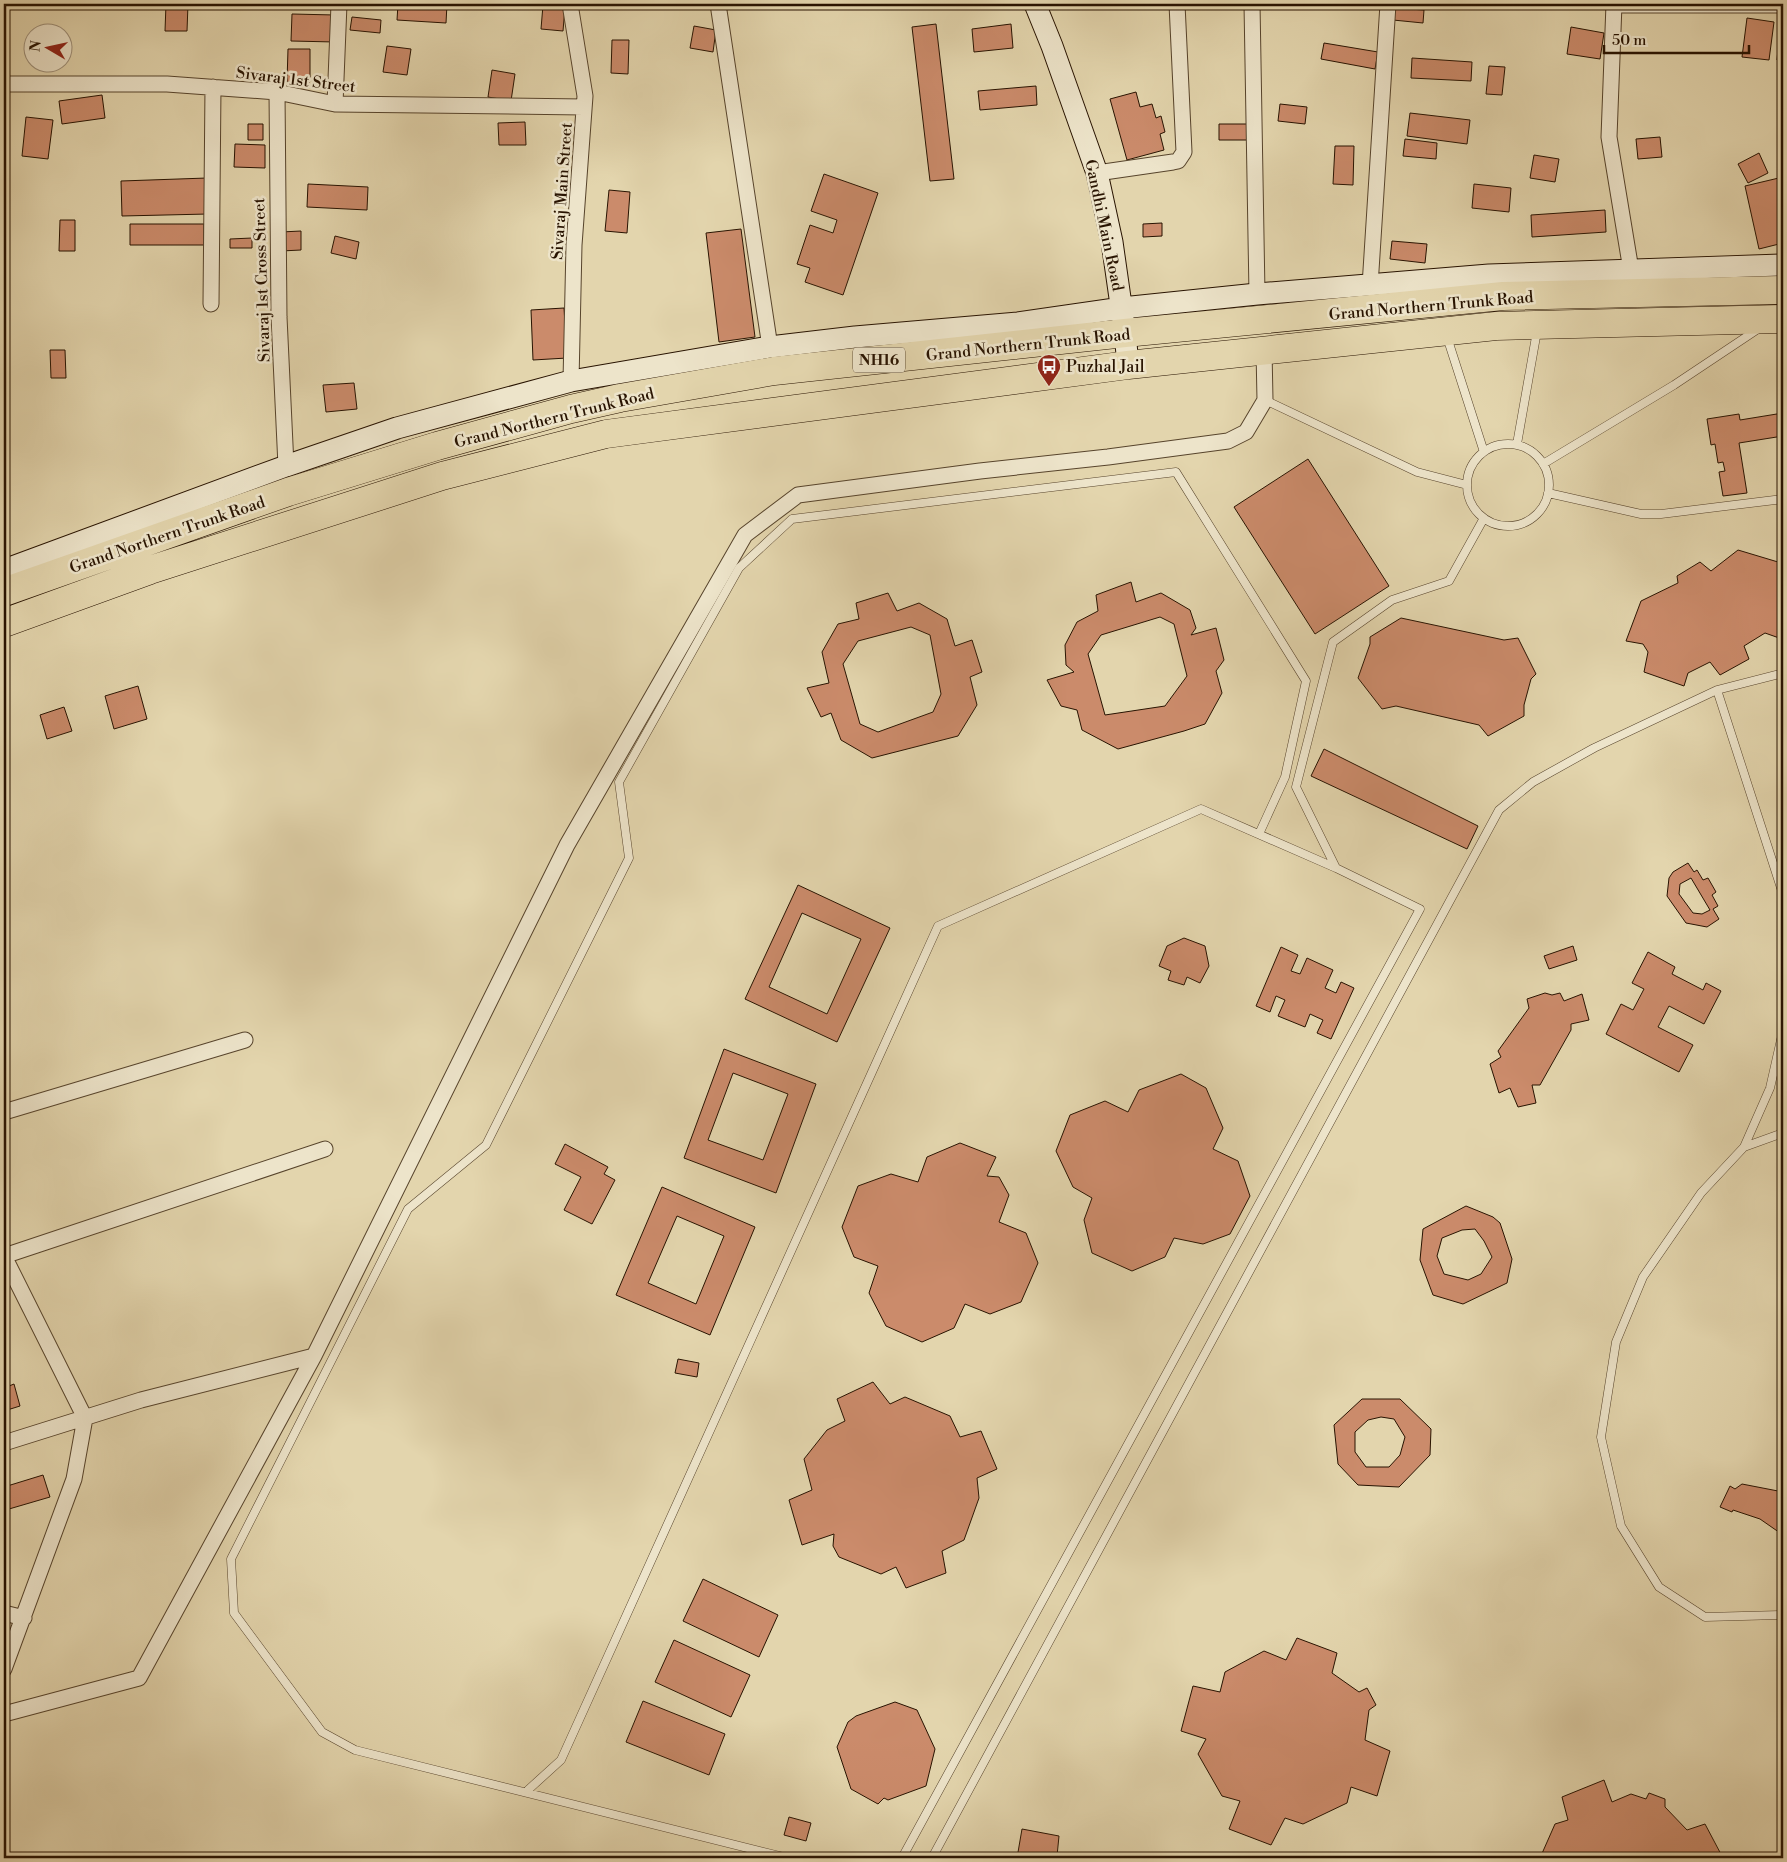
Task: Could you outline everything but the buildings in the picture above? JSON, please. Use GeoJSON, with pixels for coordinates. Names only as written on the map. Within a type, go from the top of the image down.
{"type":"FeatureCollection","features":[{"type":"Feature","properties":{"kind":"highway","name":"Grand Northern Trunk Road"},"geometry":{"type":"LineString","coordinates":[[5,572],[288,492],[437,446],[595,404],[774,371],[1123,320],[1503,296],[1783,290]]}},
{"type":"Feature","properties":{"kind":"highway","name":"Grand Northern Trunk Road"},"geometry":{"type":"LineString","coordinates":[[4,623],[150,570],[442,476],[606,434],[1128,365],[1496,326],[1778,320]]}},
{"type":"Feature","properties":{"kind":"street"},"geometry":{"type":"LineString","coordinates":[[335,104],[339,4]]}},
{"type":"Feature","properties":{"kind":"street","name":"Sivaraj Main Street"},"geometry":{"type":"LineString","coordinates":[[570,4],[585,96],[574,245],[571,382]]}},
{"type":"Feature","properties":{"kind":"street"},"geometry":{"type":"LineString","coordinates":[[718,4],[770,347]]}},
{"type":"Feature","properties":{"kind":"street","name":"Gandhi Main Road"},"geometry":{"type":"LineString","coordinates":[[1035,4],[1097,173],[1112,242],[1128,365]]}},
{"type":"Feature","properties":{"kind":"street"},"geometry":{"type":"LineString","coordinates":[[1097,173],[1178,161],[1184,152],[1177,4]]}},
{"type":"Feature","properties":{"kind":"street"},"geometry":{"type":"LineString","coordinates":[[1252,4],[1257,294]]}},
{"type":"Feature","properties":{"kind":"street"},"geometry":{"type":"LineString","coordinates":[[1370,286],[1388,4]]}},
{"type":"Feature","properties":{"kind":"street"},"geometry":{"type":"LineString","coordinates":[[1631,270],[1609,136],[1614,4],[1783,5]]}},
{"type":"Feature","properties":{"kind":"street","name":"Sivaraj 1st Street"},"geometry":{"type":"LineString","coordinates":[[4,84],[167,84],[277,92],[335,104],[584,107]]}},
{"type":"Feature","properties":{"kind":"street"},"geometry":{"type":"LineString","coordinates":[[211,304],[213,87]]}},
{"type":"Feature","properties":{"kind":"street","name":"Sivaraj 1st Cross Street"},"geometry":{"type":"LineString","coordinates":[[277,92],[279,307],[286,466]]}},
{"type":"Feature","properties":{"kind":"street"},"geometry":{"type":"LineString","coordinates":[[5,572],[286,466],[397,428],[571,382],[770,347],[855,337],[1018,323],[1123,320],[1257,294],[1489,275],[1783,265]]}},
{"type":"Feature","properties":{"kind":"street"},"geometry":{"type":"LineString","coordinates":[[4,1714],[139,1678],[314,1356],[567,845],[745,534],[798,495],[1228,441],[1246,432],[1265,400],[1264,350]]}},
{"type":"Feature","properties":{"kind":"street"},"geometry":{"type":"LineString","coordinates":[[4,1112],[245,1040]]}},
{"type":"Feature","properties":{"kind":"street"},"geometry":{"type":"LineString","coordinates":[[4,1669],[74,1479],[85,1418],[4,1256],[325,1149]]}},
{"type":"Feature","properties":{"kind":"street"},"geometry":{"type":"LineString","coordinates":[[4,1443],[141,1400],[314,1356]]}},
{"type":"Feature","properties":{"kind":"street"},"geometry":{"type":"LineString","coordinates":[[4,1613],[24,1618]]}},
{"type":"Feature","properties":{"kind":"lane"},"geometry":{"type":"LineString","coordinates":[[1543,464],[1778,320]]}},
{"type":"Feature","properties":{"kind":"lane"},"geometry":{"type":"LineString","coordinates":[[1516,444],[1538,325]]}},
{"type":"Feature","properties":{"kind":"lane"},"geometry":{"type":"LineString","coordinates":[[1445,331],[1484,452]]}},
{"type":"Feature","properties":{"kind":"lane"},"geometry":{"type":"LineString","coordinates":[[1265,400],[1417,472],[1467,485]]}},
{"type":"Feature","properties":{"kind":"lane"},"geometry":{"type":"LineString","coordinates":[[1516,444],[1527,448],[1543,464],[1549,483],[1548,493],[1543,506],[1534,516],[1523,523],[1510,526],[1496,524],[1484,518],[1475,509],[1469,498],[1467,485],[1469,472],[1475,461],[1484,452],[1499,445],[1516,444]]}},
{"type":"Feature","properties":{"kind":"lane"},"geometry":{"type":"LineString","coordinates":[[788,1858],[355,1750],[322,1732],[234,1613],[231,1559],[408,1210],[486,1146],[628,858],[619,782],[739,568],[792,519],[1176,472],[1306,681],[1285,776],[1259,834]]}},
{"type":"Feature","properties":{"kind":"lane"},"geometry":{"type":"LineString","coordinates":[[1548,493],[1641,514],[1661,514],[1783,499]]}},
{"type":"Feature","properties":{"kind":"lane"},"geometry":{"type":"LineString","coordinates":[[1336,868],[1296,787],[1333,642],[1392,600],[1449,581],[1484,518]]}},
{"type":"Feature","properties":{"kind":"lane"},"geometry":{"type":"LineString","coordinates":[[932,1858],[1499,810],[1533,782],[1594,748],[1717,690],[1783,672]]}},
{"type":"Feature","properties":{"kind":"lane"},"geometry":{"type":"LineString","coordinates":[[1717,690],[1783,894]]}},
{"type":"Feature","properties":{"kind":"lane"},"geometry":{"type":"LineString","coordinates":[[528,1793],[528,1790],[561,1760],[938,926],[1201,809],[1336,868],[1420,909],[902,1858]]}},
{"type":"Feature","properties":{"kind":"lane"},"geometry":{"type":"LineString","coordinates":[[1783,1031],[1770,1088],[1744,1147],[1701,1193],[1643,1277],[1616,1342],[1601,1437],[1621,1526],[1659,1586],[1705,1617],[1783,1615]]}},
{"type":"Feature","properties":{"kind":"lane"},"geometry":{"type":"LineString","coordinates":[[1744,1147],[1783,1133]]}},
{"type":"Feature","properties":{"kind":"place","name":"Puzhal Jail"},"geometry":{"type":"Point","coordinates":[1049,387]}}]}
